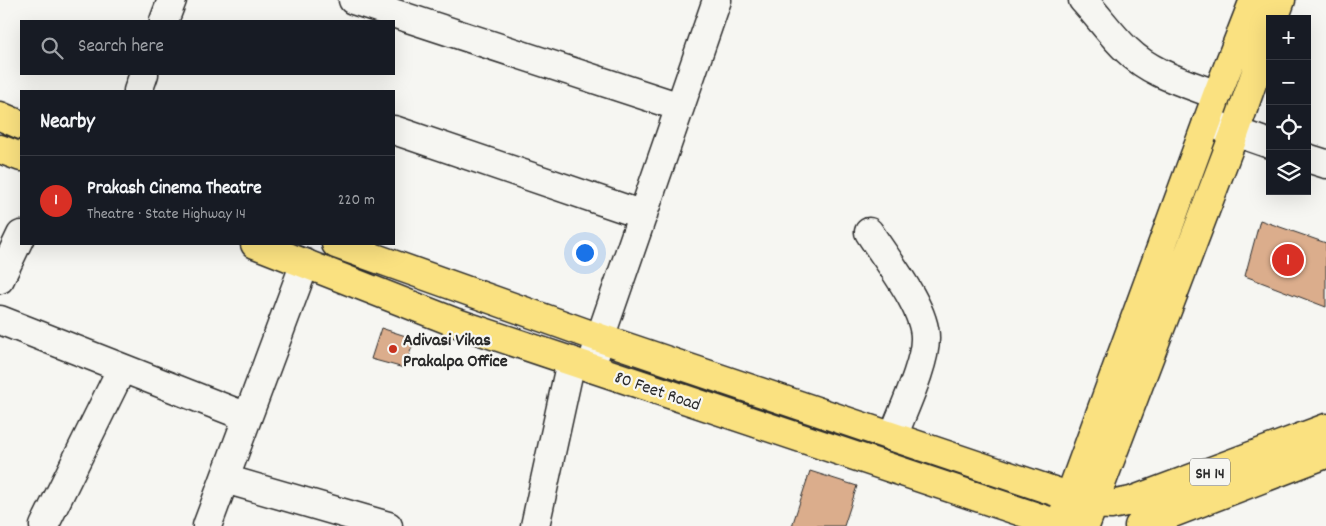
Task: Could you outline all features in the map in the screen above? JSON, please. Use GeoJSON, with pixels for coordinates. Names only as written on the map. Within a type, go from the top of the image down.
{"type":"FeatureCollection","features":[{"type":"Feature","properties":{"kind":"main road"},"geometry":{"type":"LineString","coordinates":[[1071,517],[1207,122],[1254,0]]}},
{"type":"Feature","properties":{"kind":"main road"},"geometry":{"type":"LineString","coordinates":[[1275,15],[1281,0]]}},
{"type":"Feature","properties":{"kind":"main road"},"geometry":{"type":"LineString","coordinates":[[1071,517],[1235,132],[1266,43]]}},
{"type":"Feature","properties":{"kind":"main road"},"geometry":{"type":"LineString","coordinates":[[0,116],[20,125]]}},
{"type":"Feature","properties":{"kind":"main road"},"geometry":{"type":"LineString","coordinates":[[0,149],[20,157]]}},
{"type":"Feature","properties":{"kind":"main road","name":"80 Feet Road"},"geometry":{"type":"LineString","coordinates":[[258,245],[454,322],[581,364],[1071,517]]}},
{"type":"Feature","properties":{"kind":"main road","name":"80 Feet Road"},"geometry":{"type":"LineString","coordinates":[[339,245],[600,338],[892,437],[1071,517]]}},
{"type":"Feature","properties":{"kind":"main road","name":"SH 14"},"geometry":{"type":"LineString","coordinates":[[1071,517],[1111,505],[1131,502],[1326,428]]}},
{"type":"Feature","properties":{"kind":"main road","name":"SH 14"},"geometry":{"type":"LineString","coordinates":[[1139,526],[1326,454]]}},
{"type":"Feature","properties":{"kind":"street"},"geometry":{"type":"LineString","coordinates":[[164,20],[172,0]]}},
{"type":"Feature","properties":{"kind":"street"},"geometry":{"type":"LineString","coordinates":[[353,0],[680,107]]}},
{"type":"Feature","properties":{"kind":"street"},"geometry":{"type":"LineString","coordinates":[[535,526],[581,364],[600,338],[717,0]]}},
{"type":"Feature","properties":{"kind":"street"},"geometry":{"type":"LineString","coordinates":[[1083,0],[1138,60],[1156,72],[1218,95]]}},
{"type":"Feature","properties":{"kind":"street"},"geometry":{"type":"LineString","coordinates":[[138,90],[144,75]]}},
{"type":"Feature","properties":{"kind":"street"},"geometry":{"type":"LineString","coordinates":[[1207,122],[1266,143]]}},
{"type":"Feature","properties":{"kind":"street"},"geometry":{"type":"LineString","coordinates":[[395,130],[643,214]]}},
{"type":"Feature","properties":{"kind":"street"},"geometry":{"type":"LineString","coordinates":[[1311,159],[1326,164]]}},
{"type":"Feature","properties":{"kind":"street"},"geometry":{"type":"LineString","coordinates":[[869,232],[917,306],[926,338],[922,360],[892,437]]}},
{"type":"Feature","properties":{"kind":"street"},"geometry":{"type":"LineString","coordinates":[[0,279],[20,237]]}},
{"type":"Feature","properties":{"kind":"street"},"geometry":{"type":"LineString","coordinates":[[207,526],[305,263]]}},
{"type":"Feature","properties":{"kind":"street"},"geometry":{"type":"LineString","coordinates":[[0,320],[248,417]]}},
{"type":"Feature","properties":{"kind":"street"},"geometry":{"type":"LineString","coordinates":[[44,526],[122,368]]}},
{"type":"Feature","properties":{"kind":"street"},"geometry":{"type":"LineString","coordinates":[[225,479],[388,526]]}},
{"type":"Feature","properties":{"kind":"building"},"geometry":{"type":"Polygon","coordinates":[[[1260,220],[1326,243],[1326,307],[1245,276],[1260,220]]]}},
{"type":"Feature","properties":{"kind":"building","name":"Adivasi Vikas Prakalpa Office"},"geometry":{"type":"Polygon","coordinates":[[[381,328],[415,339],[404,368],[371,359],[381,328]]]}},
{"type":"Feature","properties":{"kind":"building"},"geometry":{"type":"Polygon","coordinates":[[[810,471],[857,486],[844,526],[792,526],[810,471]]]}},
{"type":"Feature","properties":{"kind":"place","name":"Prakash Cinema Theatre"},"geometry":{"type":"Point","coordinates":[1288,260]}},
{"type":"Feature","properties":{"kind":"place","name":"Adivasi Vikas Prakalpa Office"},"geometry":{"type":"Point","coordinates":[393,349]}}]}
